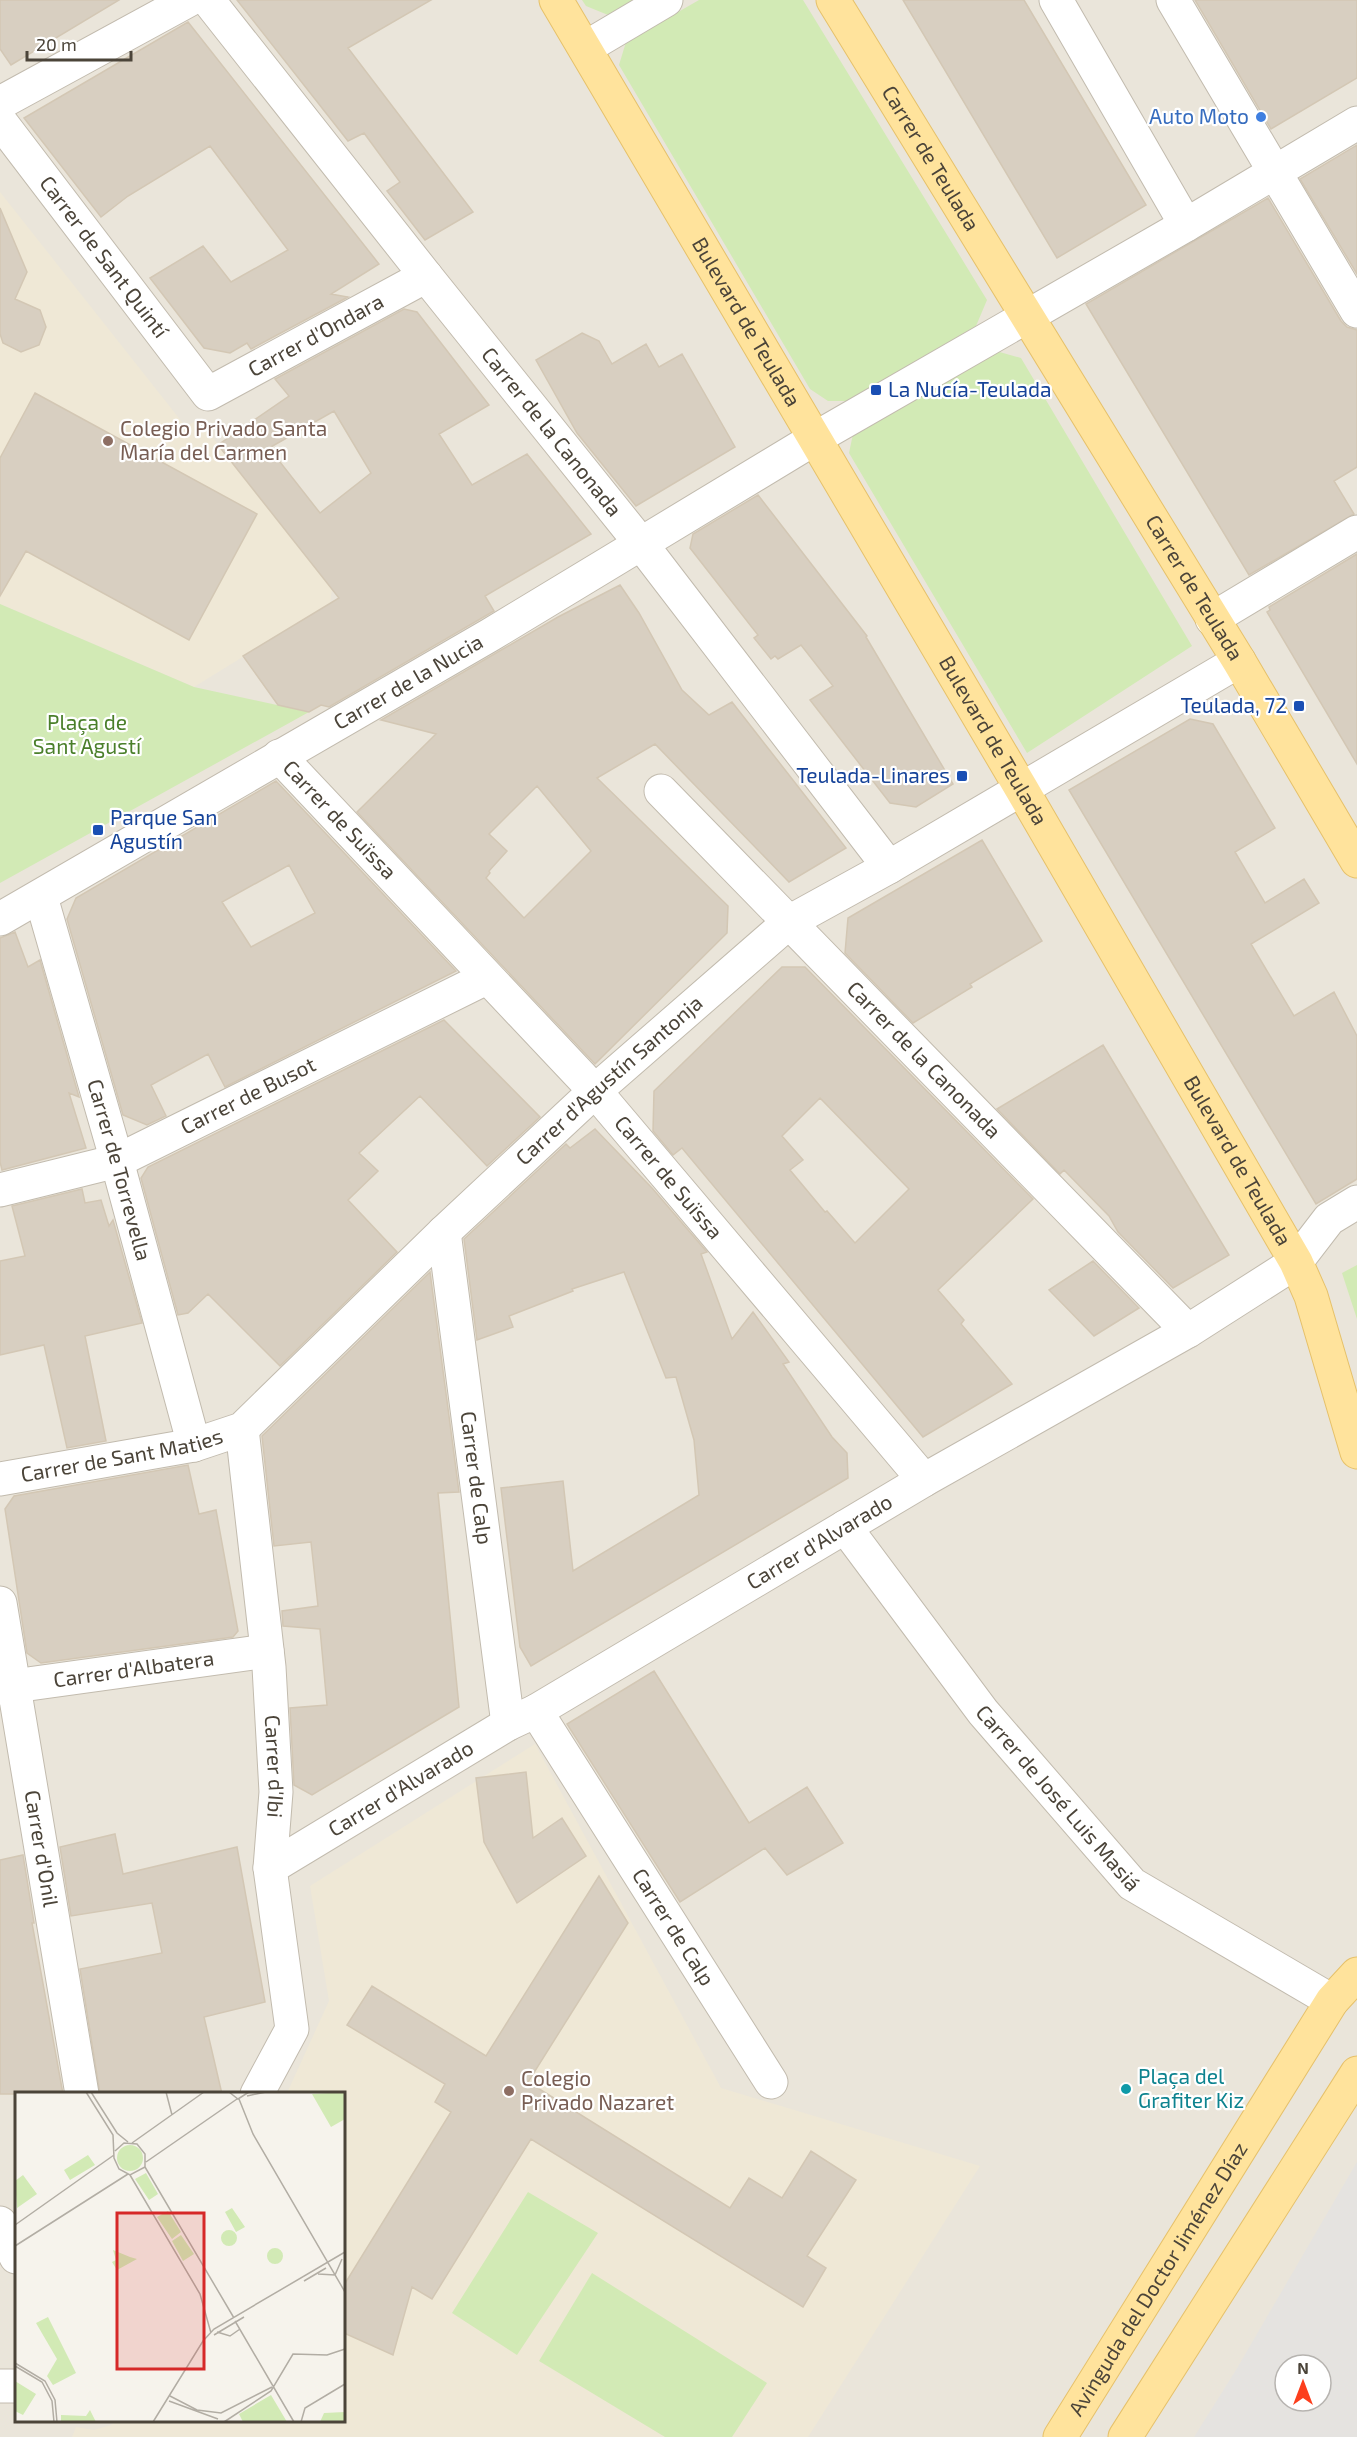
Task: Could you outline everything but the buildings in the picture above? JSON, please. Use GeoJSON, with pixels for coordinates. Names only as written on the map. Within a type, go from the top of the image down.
{"type":"FeatureCollection","features":[{"type":"Feature","properties":{"kind":"main road","name":"Bulevard de Teulada"},"geometry":{"type":"LineString","coordinates":[[556,0],[1022,788],[1296,1262],[1311,1296],[1357,1452]]}},
{"type":"Feature","properties":{"kind":"main road","name":"Carrer de Teulada"},"geometry":{"type":"LineString","coordinates":[[833,0],[1239,661],[1357,861]]}},
{"type":"Feature","properties":{"kind":"main road","name":"Avinguda del Doctor Jiménez Díaz"},"geometry":{"type":"LineString","coordinates":[[1060,2437],[1332,2001],[1357,1974]]}},
{"type":"Feature","properties":{"kind":"main road"},"geometry":{"type":"LineString","coordinates":[[1125,2437],[1357,2073]]}},
{"type":"Feature","properties":{"kind":"street"},"geometry":{"type":"LineString","coordinates":[[0,103],[189,0]]}},
{"type":"Feature","properties":{"kind":"street","name":"Carrer de la Canonada"},"geometry":{"type":"LineString","coordinates":[[208,0],[642,545],[890,867]]}},
{"type":"Feature","properties":{"kind":"street"},"geometry":{"type":"LineString","coordinates":[[585,48],[666,0]]}},
{"type":"Feature","properties":{"kind":"street"},"geometry":{"type":"LineString","coordinates":[[1056,0],[1186,225]]}},
{"type":"Feature","properties":{"kind":"street"},"geometry":{"type":"LineString","coordinates":[[1173,0],[1357,311]]}},
{"type":"Feature","properties":{"kind":"street","name":"Carrer de Sant Quintí"},"geometry":{"type":"LineString","coordinates":[[0,121],[208,394]]}},
{"type":"Feature","properties":{"kind":"street"},"geometry":{"type":"LineString","coordinates":[[814,439],[1186,225],[1357,123]]}},
{"type":"Feature","properties":{"kind":"street","name":"Carrer d'Ondara"},"geometry":{"type":"LineString","coordinates":[[208,394],[426,276]]}},
{"type":"Feature","properties":{"kind":"street","name":"Carrer de la Nucia"},"geometry":{"type":"LineString","coordinates":[[0,919],[642,545],[814,439]]}},
{"type":"Feature","properties":{"kind":"street"},"geometry":{"type":"LineString","coordinates":[[1212,619],[1357,532]]}},
{"type":"Feature","properties":{"kind":"street","name":"Carrer d'Agustín Santonja"},"geometry":{"type":"LineString","coordinates":[[242,1429],[444,1232],[595,1091],[789,922],[890,867],[1239,661]]}},
{"type":"Feature","properties":{"kind":"street","name":"Carrer de Suïssa"},"geometry":{"type":"LineString","coordinates":[[279,756],[595,1091],[924,1480]]}},
{"type":"Feature","properties":{"kind":"street","name":"Carrer de la Canonada"},"geometry":{"type":"LineString","coordinates":[[661,791],[1188,1331]]}},
{"type":"Feature","properties":{"kind":"street","name":"Carrer de Torrevella"},"geometry":{"type":"LineString","coordinates":[[41,897],[117,1161],[194,1444]]}},
{"type":"Feature","properties":{"kind":"street","name":"Carrer de Busot"},"geometry":{"type":"LineString","coordinates":[[0,1190],[117,1161],[486,978]]}},
{"type":"Feature","properties":{"kind":"street","name":"Carrer d'Alvarado"},"geometry":{"type":"LineString","coordinates":[[270,1868],[924,1480],[1188,1331],[1296,1262],[1329,1219],[1357,1202]]}},
{"type":"Feature","properties":{"kind":"street","name":"Carrer de Calp"},"geometry":{"type":"LineString","coordinates":[[444,1232],[522,1717],[771,2082]]}},
{"type":"Feature","properties":{"kind":"street","name":"Carrer de Sant Maties"},"geometry":{"type":"LineString","coordinates":[[0,1479],[194,1444],[242,1429]]}},
{"type":"Feature","properties":{"kind":"street","name":"Carrer d'Ibi"},"geometry":{"type":"LineString","coordinates":[[242,1429],[267,1651],[276,1792],[270,1868],[292,2029],[258,2092]]}},
{"type":"Feature","properties":{"kind":"street","name":"Carrer de José Luis Masiá"},"geometry":{"type":"LineString","coordinates":[[845,1527],[983,1712],[1132,1884],[1332,2001]]}},
{"type":"Feature","properties":{"kind":"street","name":"Carrer d'Onil"},"geometry":{"type":"LineString","coordinates":[[0,1603],[6,1686],[82,2092]]}},
{"type":"Feature","properties":{"kind":"street","name":"Carrer d'Albatera"},"geometry":{"type":"LineString","coordinates":[[6,1686],[267,1651]]}},
{"type":"Feature","properties":{"kind":"street"},"geometry":{"type":"LineString","coordinates":[[0,2223],[15,2255]]}},
{"type":"Feature","properties":{"kind":"shaded area"},"geometry":{"type":"Polygon","coordinates":[[[0,0],[1357,0],[1357,2437],[0,2437],[0,0]]]}},
{"type":"Feature","properties":{"kind":"shaded area","name":"Colegio Privado Santa María del Carmen"},"geometry":{"type":"Polygon","coordinates":[[[0,192],[186,427],[198,419],[332,589],[330,603],[194,687],[0,604],[0,192]]]}},
{"type":"Feature","properties":{"kind":"shaded area","name":"Colegio Privado Nazaret"},"geometry":{"type":"Polygon","coordinates":[[[535,1744],[721,2088],[980,2166],[808,2437],[72,2437],[76,2427],[94,2430],[114,2422],[345,2422],[345,2092],[287,2092],[329,2001],[310,1886],[535,1744]]]}},
{"type":"Feature","properties":{"kind":"shaded area"},"geometry":{"type":"Polygon","coordinates":[[[1357,2162],[1357,2437],[1194,2437],[1236,2370],[1357,2162]]]}},
{"type":"Feature","properties":{"kind":"green space"},"geometry":{"type":"Polygon","coordinates":[[[582,0],[640,0],[613,17],[586,6],[582,0]]]}},
{"type":"Feature","properties":{"kind":"green space"},"geometry":{"type":"Polygon","coordinates":[[[699,0],[803,0],[987,300],[976,326],[848,401],[828,401],[810,389],[619,65],[626,42],[699,0]]]}},
{"type":"Feature","properties":{"kind":"green space"},"geometry":{"type":"Polygon","coordinates":[[[989,349],[1021,358],[1192,646],[1027,753],[849,453],[853,434],[989,349]]]}},
{"type":"Feature","properties":{"kind":"green space","name":"Plaça de Sant Agustí"},"geometry":{"type":"Polygon","coordinates":[[[0,604],[194,687],[309,712],[0,883],[0,604]]]}},
{"type":"Feature","properties":{"kind":"green space"},"geometry":{"type":"Polygon","coordinates":[[[1357,1265],[1357,1319],[1342,1273],[1357,1265]]]}},
{"type":"Feature","properties":{"kind":"green space"},"geometry":{"type":"Polygon","coordinates":[[[528,2192],[598,2233],[517,2355],[452,2313],[528,2192]]]}},
{"type":"Feature","properties":{"kind":"green space"},"geometry":{"type":"Polygon","coordinates":[[[592,2273],[767,2383],[732,2437],[665,2437],[539,2361],[592,2273]]]}},
{"type":"Feature","properties":{"kind":"place","name":"Auto Moto"},"geometry":{"type":"Point","coordinates":[1261,117]}},
{"type":"Feature","properties":{"kind":"place","name":"La Nucía-Teulada"},"geometry":{"type":"Point","coordinates":[876,390]}},
{"type":"Feature","properties":{"kind":"place","name":"Colegio Privado Santa María del Carmen"},"geometry":{"type":"Point","coordinates":[108,441]}},
{"type":"Feature","properties":{"kind":"place","name":"Teulada, 72"},"geometry":{"type":"Point","coordinates":[1299,706]}},
{"type":"Feature","properties":{"kind":"place","name":"Teulada-Linares"},"geometry":{"type":"Point","coordinates":[962,776]}},
{"type":"Feature","properties":{"kind":"place","name":"Parque San Agustín"},"geometry":{"type":"Point","coordinates":[98,830]}},
{"type":"Feature","properties":{"kind":"place","name":"Plaça del Grafiter Kiz"},"geometry":{"type":"Point","coordinates":[1126,2089]}},
{"type":"Feature","properties":{"kind":"place","name":"Colegio Privado Nazaret"},"geometry":{"type":"Point","coordinates":[509,2091]}}]}
